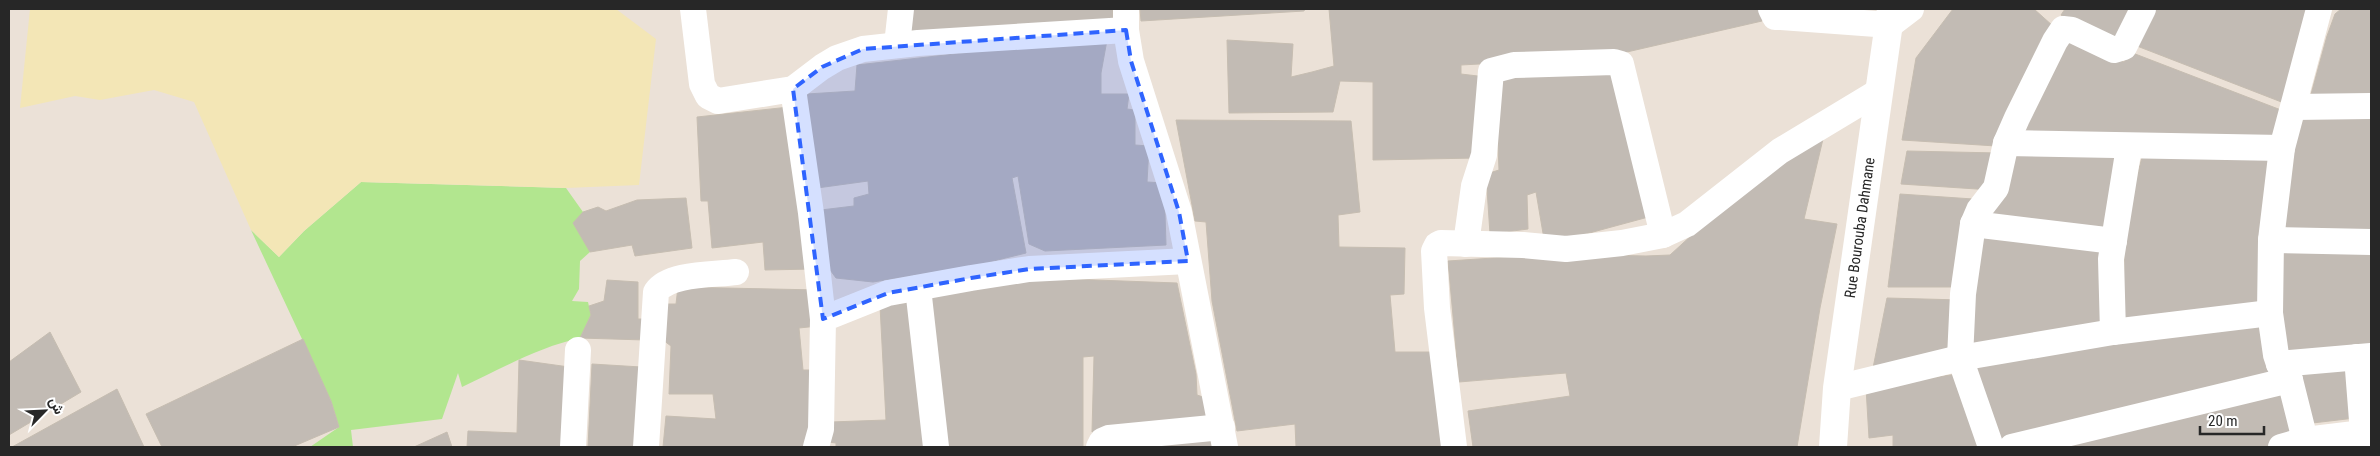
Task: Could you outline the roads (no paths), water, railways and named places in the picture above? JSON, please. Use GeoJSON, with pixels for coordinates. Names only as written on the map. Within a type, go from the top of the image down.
{"type":"FeatureCollection","features":[{"type":"Feature","properties":{"kind":"street"},"geometry":{"type":"LineString","coordinates":[[693,9],[702,84],[708,96],[718,100],[793,89],[837,58],[863,49],[1126,19],[1131,61],[1179,212],[1223,437],[1109,438],[1102,441],[1099,447]]}},
{"type":"Feature","properties":{"kind":"street"},"geometry":{"type":"LineString","coordinates":[[897,46],[901,9]]}},
{"type":"Feature","properties":{"kind":"street"},"geometry":{"type":"LineString","coordinates":[[1771,9],[1775,17],[1781,18],[1898,14]]}},
{"type":"Feature","properties":{"kind":"street"},"geometry":{"type":"LineString","coordinates":[[1991,447],[1960,358],[1963,294],[1973,224],[1979,210],[1996,188],[2006,143],[2063,28],[2072,30],[2114,50],[2119,50],[2124,47],[2143,9]]}},
{"type":"Feature","properties":{"kind":"street"},"geometry":{"type":"LineString","coordinates":[[2019,446],[2284,372],[2364,356],[2367,434],[2293,444],[2284,372],[2270,313],[2271,240],[2282,148],[2319,9]]}},
{"type":"Feature","properties":{"kind":"street","name":"Rue Bourouba Dahmane"},"geometry":{"type":"LineString","coordinates":[[1833,447],[1837,388],[1878,92],[1898,14]]}},
{"type":"Feature","properties":{"kind":"street"},"geometry":{"type":"LineString","coordinates":[[1466,244],[1474,186],[1484,155],[1491,71],[1514,65],[1614,62],[1621,64],[1663,235]]}},
{"type":"Feature","properties":{"kind":"street"},"geometry":{"type":"LineString","coordinates":[[793,89],[812,214],[823,319],[821,429],[816,447]]}},
{"type":"Feature","properties":{"kind":"street"},"geometry":{"type":"LineString","coordinates":[[1454,447],[1437,308],[1434,251],[1437,245],[1441,243],[1566,249],[1622,243],[1663,235],[1687,224],[1780,151],[1878,92]]}},
{"type":"Feature","properties":{"kind":"street"},"geometry":{"type":"LineString","coordinates":[[2294,107],[2371,106]]}},
{"type":"Feature","properties":{"kind":"street"},"geometry":{"type":"LineString","coordinates":[[2006,143],[2282,148]]}},
{"type":"Feature","properties":{"kind":"street"},"geometry":{"type":"LineString","coordinates":[[2113,332],[2110,278],[2114,241],[2130,146]]}},
{"type":"Feature","properties":{"kind":"street"},"geometry":{"type":"LineString","coordinates":[[1973,224],[2114,241]]}},
{"type":"Feature","properties":{"kind":"street"},"geometry":{"type":"LineString","coordinates":[[2271,240],[2371,242]]}},
{"type":"Feature","properties":{"kind":"street"},"geometry":{"type":"LineString","coordinates":[[823,319],[888,294],[1029,269],[1188,261]]}},
{"type":"Feature","properties":{"kind":"street"},"geometry":{"type":"LineString","coordinates":[[646,447],[656,292],[660,286],[676,279],[736,272]]}},
{"type":"Feature","properties":{"kind":"street"},"geometry":{"type":"LineString","coordinates":[[918,288],[936,447]]}},
{"type":"Feature","properties":{"kind":"street"},"geometry":{"type":"LineString","coordinates":[[1837,388],[1960,358],[2113,332],[2270,313]]}},
{"type":"Feature","properties":{"kind":"street"},"geometry":{"type":"LineString","coordinates":[[573,447],[578,350]]}}]}
